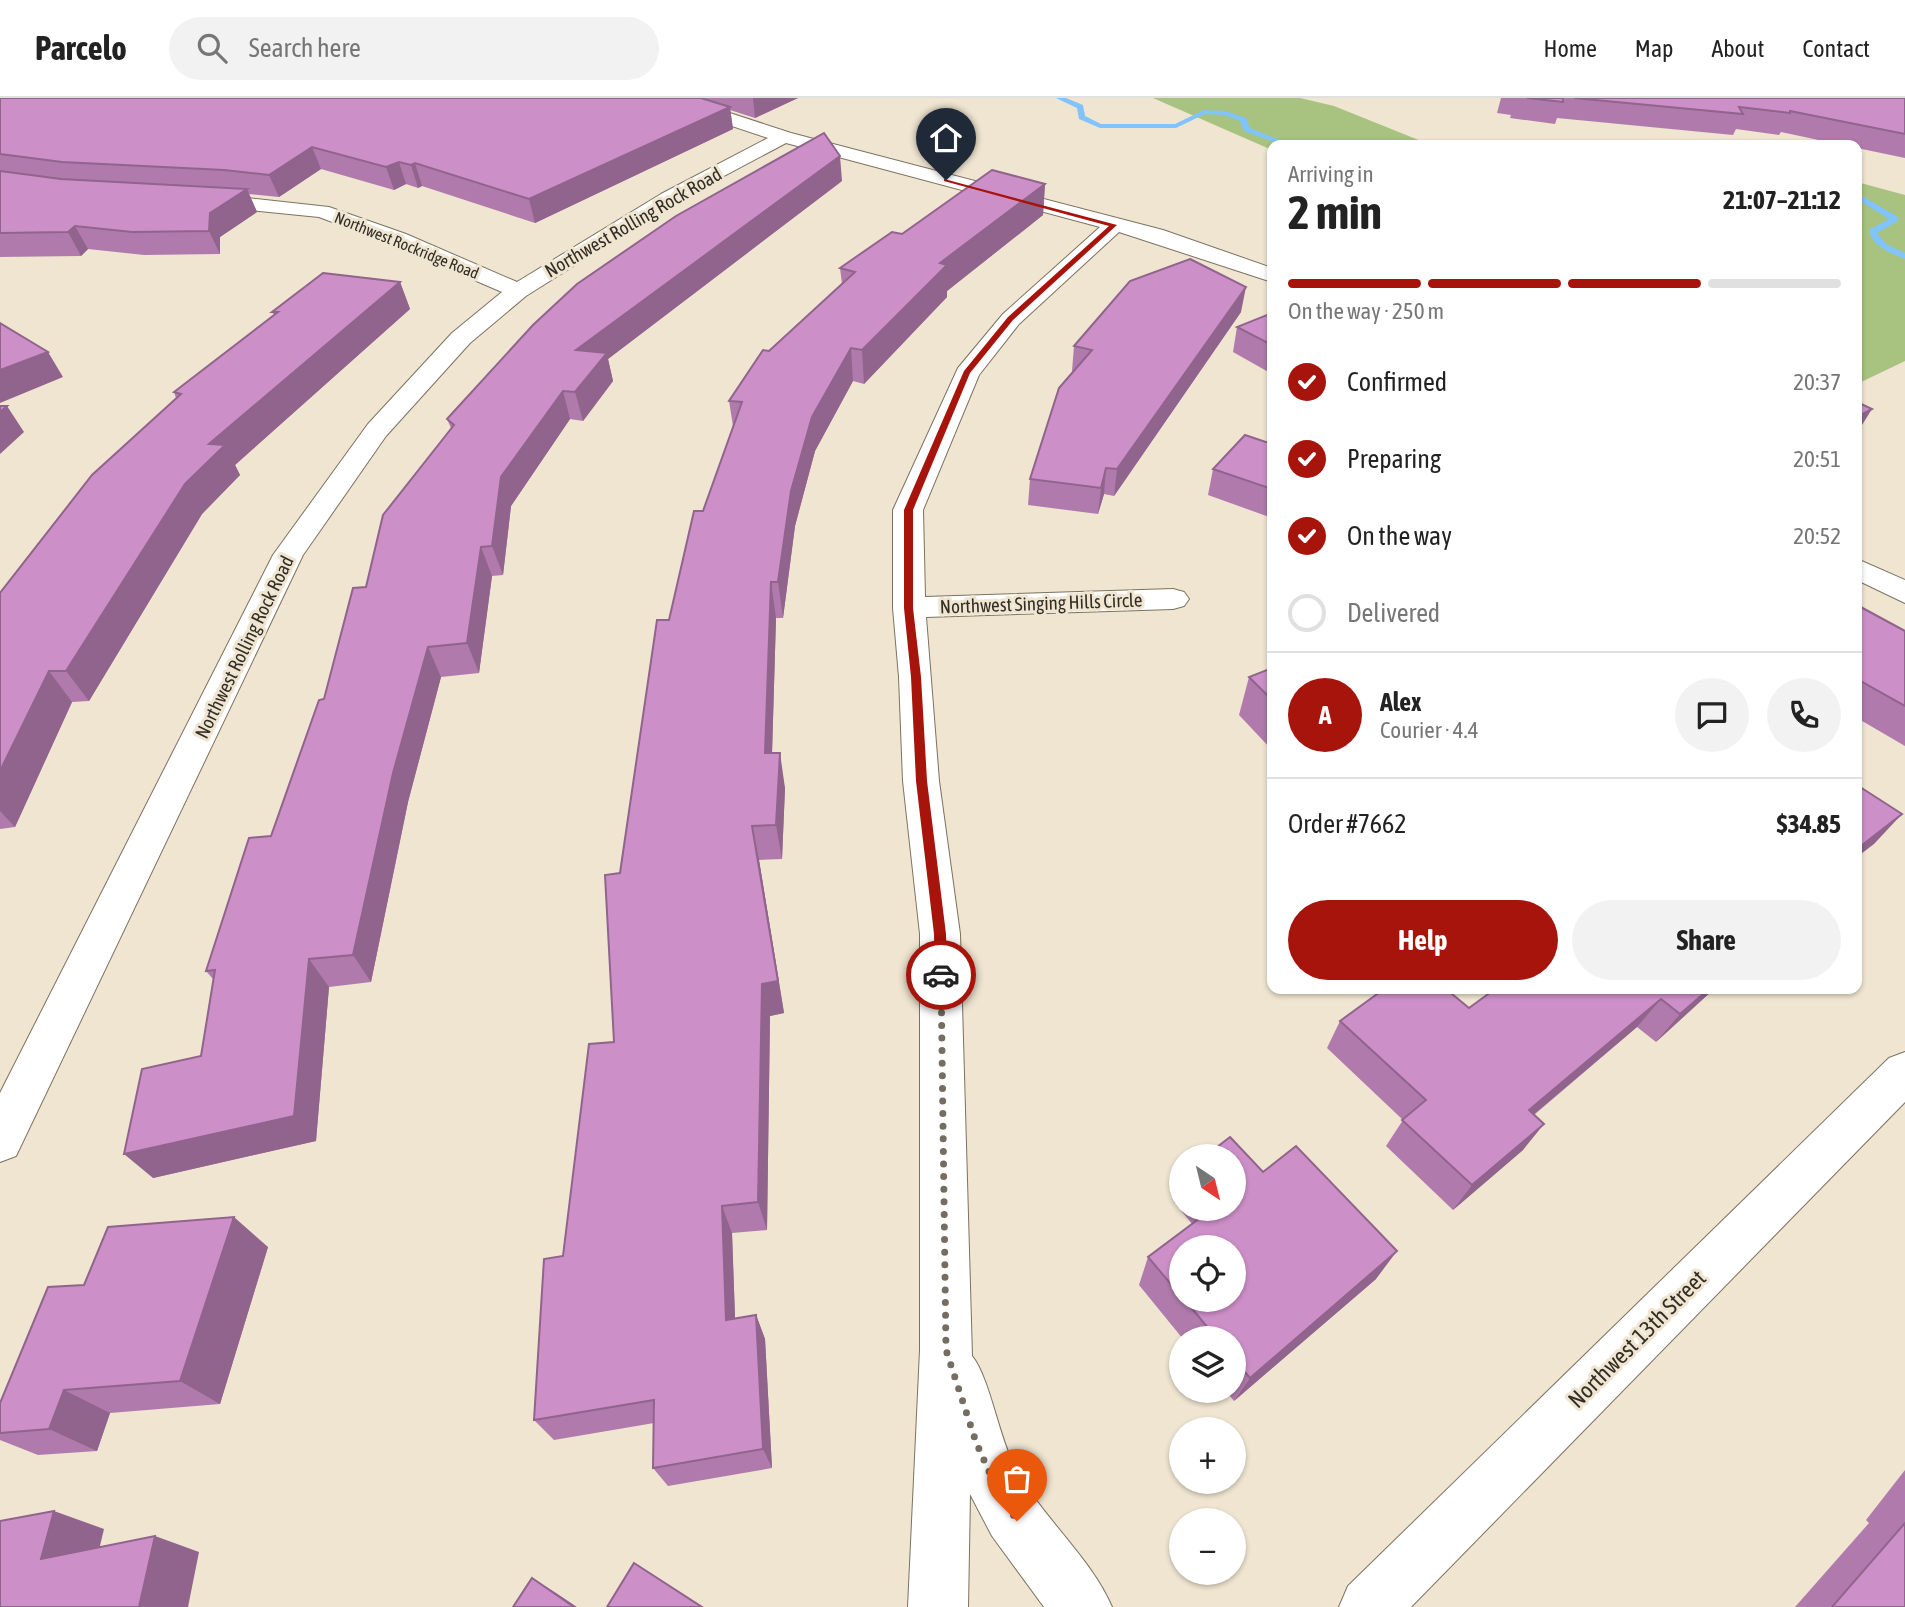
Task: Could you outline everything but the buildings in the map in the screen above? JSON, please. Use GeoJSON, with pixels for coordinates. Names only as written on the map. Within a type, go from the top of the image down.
{"type":"FeatureCollection","features":[{"type":"Feature","properties":{"kind":"street"},"geometry":{"type":"LineString","coordinates":[[666,98],[785,136],[1155,235],[1267,273]]}},
{"type":"Feature","properties":{"kind":"street","name":"Northwest Rolling Rock Road"},"geometry":{"type":"LineString","coordinates":[[0,1141],[288,555],[377,430],[461,338],[518,290],[668,198],[785,136]]}},
{"type":"Feature","properties":{"kind":"street","name":"Northwest Rockridge Road"},"geometry":{"type":"LineString","coordinates":[[180,198],[322,211],[398,239],[518,290]]}},
{"type":"Feature","properties":{"kind":"street"},"geometry":{"type":"LineString","coordinates":[[938,1607],[946,1350],[940,934],[921,781],[916,677],[909,608],[908,510],[967,373],[1011,318],[1114,225]]}},
{"type":"Feature","properties":{"kind":"street"},"geometry":{"type":"LineString","coordinates":[[1862,571],[1905,593]]}},
{"type":"Feature","properties":{"kind":"street","name":"Northwest Singing Hills Circle"},"geometry":{"type":"LineString","coordinates":[[909,608],[1173,599]]}},
{"type":"Feature","properties":{"kind":"street","name":"Northwest 13th Street"},"geometry":{"type":"LineString","coordinates":[[1369,1607],[1905,1072]]}},
{"type":"Feature","properties":{"kind":"street"},"geometry":{"type":"LineString","coordinates":[[946,1350],[976,1442],[995,1485],[1028,1538],[1082,1607]]}},
{"type":"Feature","properties":{"kind":"green space"},"geometry":{"type":"Polygon","coordinates":[[[1153,98],[1300,98],[1334,106],[1419,140],[1267,140],[1267,148],[1153,98]]]}},
{"type":"Feature","properties":{"kind":"green space"},"geometry":{"type":"Polygon","coordinates":[[[1862,183],[1905,195],[1905,361],[1862,382],[1862,183]]]}},
{"type":"Feature","properties":{"kind":"waterway"},"geometry":{"type":"LineString","coordinates":[[1060,98],[1080,107],[1082,117],[1100,126],[1176,126],[1204,112],[1225,113],[1243,120],[1247,129],[1275,140]]}},
{"type":"Feature","properties":{"kind":"waterway"},"geometry":{"type":"LineString","coordinates":[[1862,199],[1895,219],[1872,232],[1883,246],[1905,256]]}},
{"type":"Feature","properties":{"kind":"way so far"},"geometry":{"type":"LineString","coordinates":[[941,975],[946,1350],[976,1442],[995,1485],[1017,1521]]}},
{"type":"Feature","properties":{"kind":"route"},"geometry":{"type":"LineString","coordinates":[[941,975],[940,934],[921,781],[916,677],[909,608],[908,510],[967,373],[1011,318],[1114,225],[946,180]]}}]}
